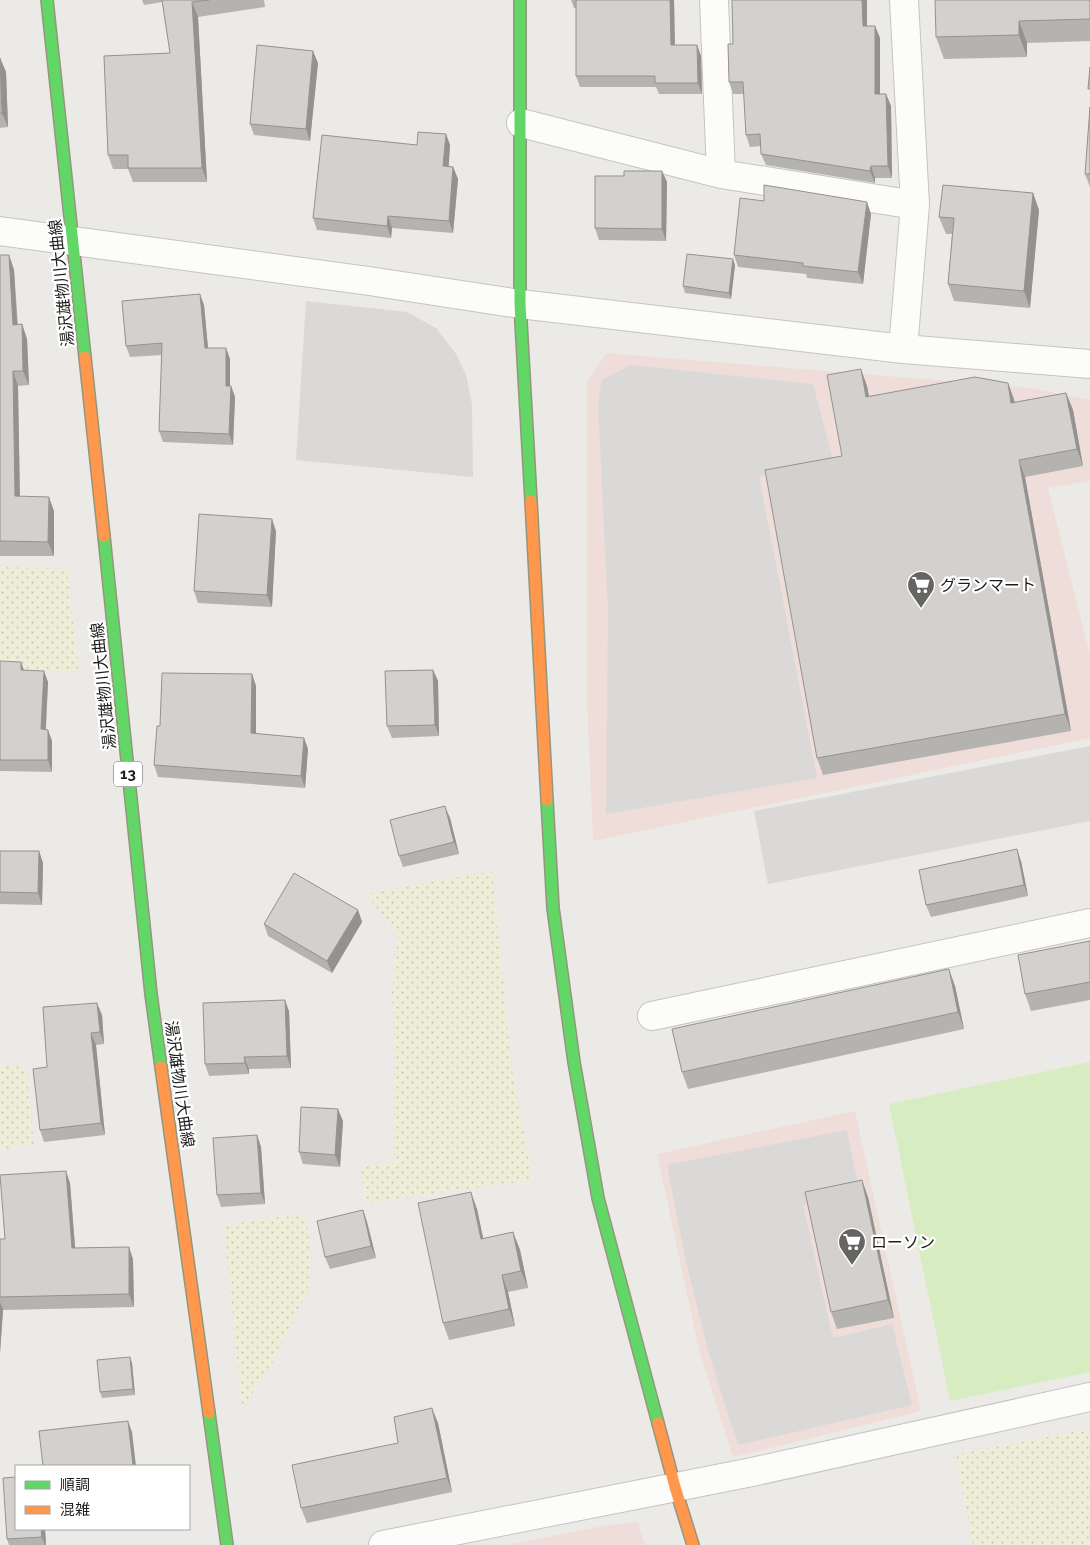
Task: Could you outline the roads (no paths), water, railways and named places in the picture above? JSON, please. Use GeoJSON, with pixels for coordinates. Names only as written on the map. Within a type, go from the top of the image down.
{"type":"FeatureCollection","features":[{"type":"Feature","properties":{"kind":"street","name":"湯沢雄物川大曲線"},"geometry":{"type":"LineString","coordinates":[[47,0],[151,994],[227,1545]]}},
{"type":"Feature","properties":{"kind":"street"},"geometry":{"type":"LineString","coordinates":[[520,0],[522,123],[520,304],[545,772],[556,927],[574,1062],[598,1198],[675,1487],[693,1545]]}},
{"type":"Feature","properties":{"kind":"street"},"geometry":{"type":"LineString","coordinates":[[714,0],[721,174]]}},
{"type":"Feature","properties":{"kind":"street"},"geometry":{"type":"LineString","coordinates":[[903,349],[914,205],[904,0]]}},
{"type":"Feature","properties":{"kind":"street"},"geometry":{"type":"LineString","coordinates":[[522,123],[721,174],[914,205]]}},
{"type":"Feature","properties":{"kind":"street"},"geometry":{"type":"LineString","coordinates":[[0,231],[370,281],[520,304],[903,349],[1090,364]]}},
{"type":"Feature","properties":{"kind":"street"},"geometry":{"type":"LineString","coordinates":[[652,1016],[1090,923]]}},
{"type":"Feature","properties":{"kind":"street"},"geometry":{"type":"LineString","coordinates":[[383,1545],[752,1472],[1090,1397]]}},
{"type":"Feature","properties":{"kind":"place","name":"グランマート"},"geometry":{"type":"Point","coordinates":[921,609]}},
{"type":"Feature","properties":{"kind":"place","name":"ローソン"},"geometry":{"type":"Point","coordinates":[852,1266]}}]}
